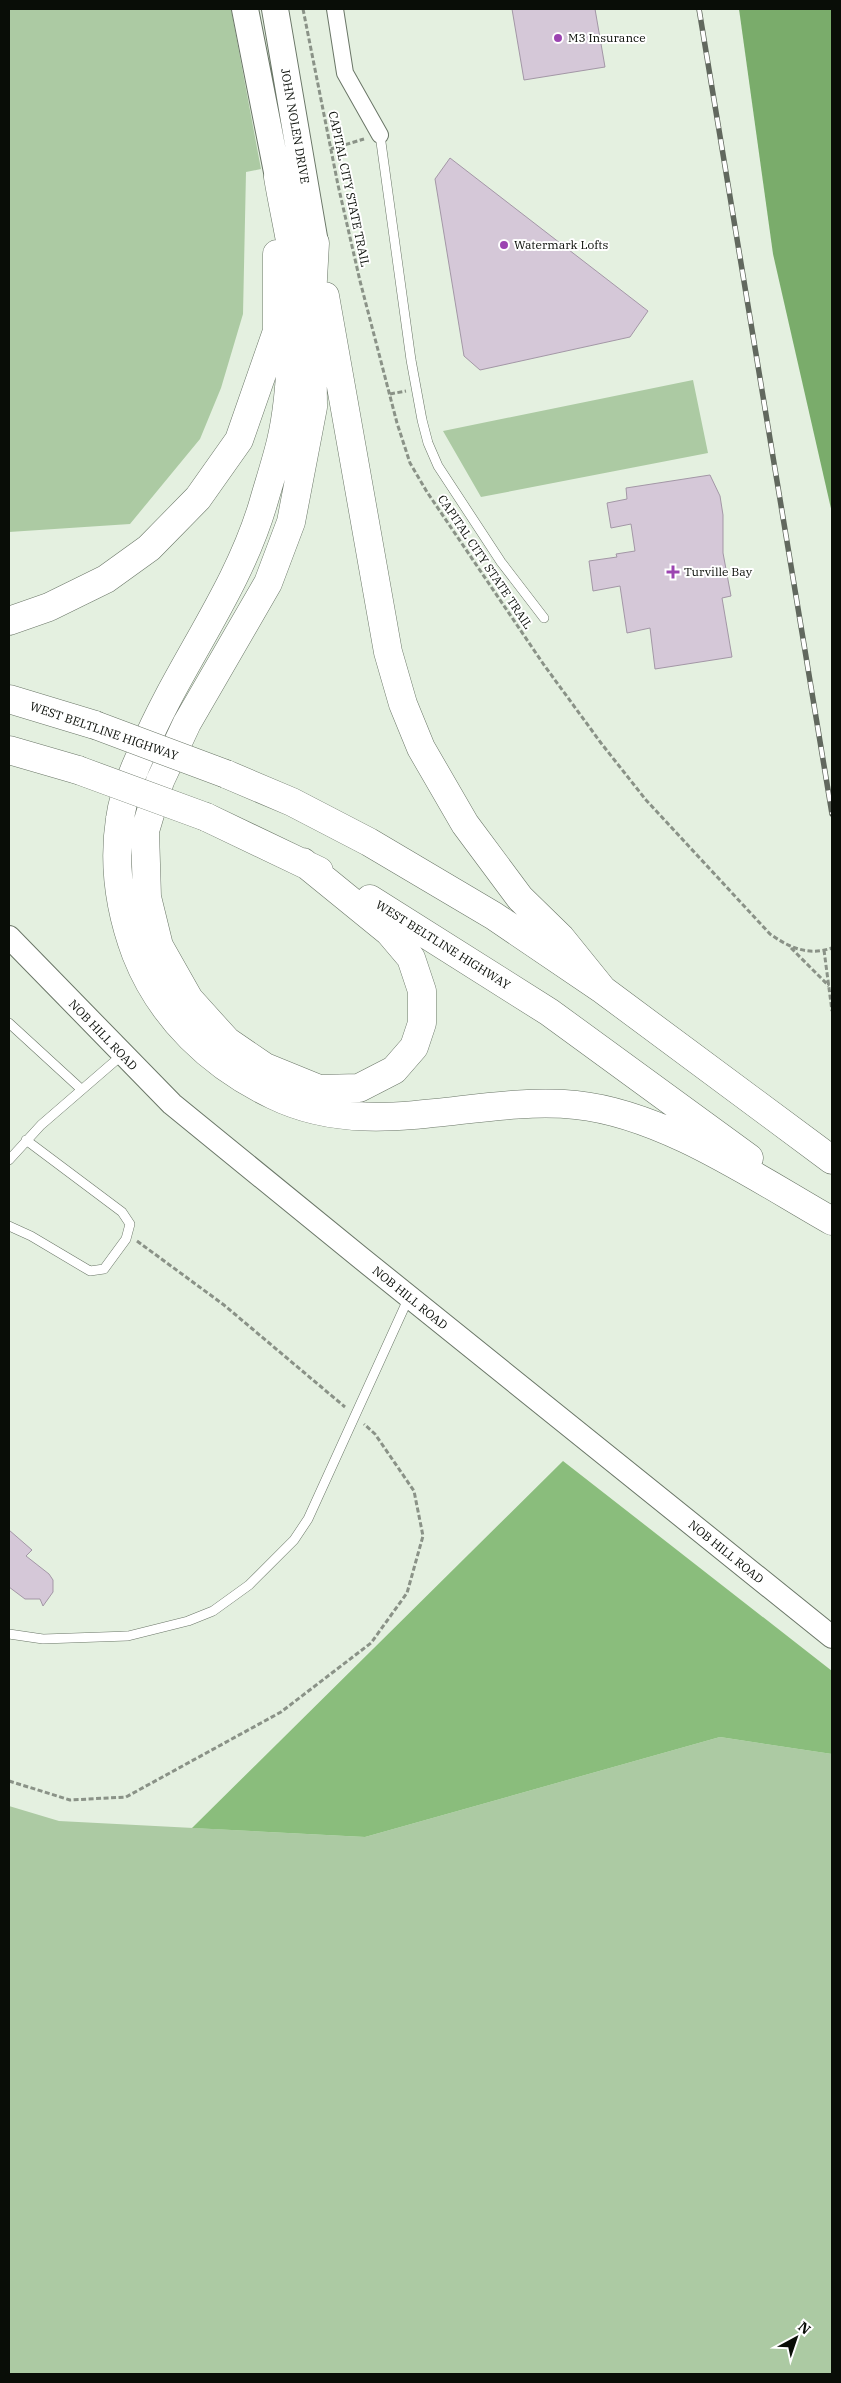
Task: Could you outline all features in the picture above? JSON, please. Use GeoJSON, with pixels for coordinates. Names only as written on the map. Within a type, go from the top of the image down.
{"type":"FeatureCollection","features":[{"type":"Feature","properties":{"kind":"highway"},"geometry":{"type":"LineString","coordinates":[[9,621],[49,607],[106,579],[149,548],[198,498],[239,440],[277,331],[278,177]]}},
{"type":"Feature","properties":{"kind":"highway"},"geometry":{"type":"LineString","coordinates":[[278,177],[297,291],[288,395],[282,438],[262,509],[241,561],[209,625],[155,722],[135,768],[120,816],[117,872],[127,929],[146,979],[182,1030],[225,1069],[276,1097],[331,1114],[389,1118],[517,1104],[578,1105],[635,1118],[689,1141],[832,1220]]}},
{"type":"Feature","properties":{"kind":"highway"},"geometry":{"type":"LineString","coordinates":[[303,862],[389,932],[411,958],[422,991],[422,1023],[414,1047],[394,1070],[359,1088],[319,1089],[265,1067],[227,1041],[189,999],[159,946],[147,897],[145,831],[160,781],[187,724],[268,583],[291,522],[313,407],[312,297],[315,243]]}},
{"type":"Feature","properties":{"kind":"highway"},"geometry":{"type":"LineString","coordinates":[[315,243],[388,652],[404,704],[421,748],[442,787],[474,838],[520,898],[561,938],[603,990]]}},
{"type":"Feature","properties":{"kind":"highway","name":"WEST BELTLINE HIGHWAY"},"geometry":{"type":"LineString","coordinates":[[9,699],[95,725],[226,774],[292,802],[369,842],[494,916],[603,990],[825,1155]]}},
{"type":"Feature","properties":{"kind":"highway","name":"WEST BELTLINE HIGHWAY"},"geometry":{"type":"LineString","coordinates":[[9,750],[78,770],[206,817],[303,862],[399,916],[549,1012],[655,1087],[832,1220]]}},
{"type":"Feature","properties":{"kind":"main road","name":"JOHN NOLEN DRIVE"},"geometry":{"type":"LineString","coordinates":[[246,9],[278,177]]}},
{"type":"Feature","properties":{"kind":"main road","name":"JOHN NOLEN DRIVE"},"geometry":{"type":"LineString","coordinates":[[275,9],[315,243]]}},
{"type":"Feature","properties":{"kind":"street"},"geometry":{"type":"LineString","coordinates":[[334,9],[345,73],[380,135]]}},
{"type":"Feature","properties":{"kind":"street","name":"NOB HILL ROAD"},"geometry":{"type":"LineString","coordinates":[[9,936],[172,1104],[832,1637]]}},
{"type":"Feature","properties":{"kind":"lane"},"geometry":{"type":"LineString","coordinates":[[380,135],[411,360],[428,442],[438,466],[501,562],[544,618]]}},
{"type":"Feature","properties":{"kind":"lane"},"geometry":{"type":"LineString","coordinates":[[9,1023],[81,1089]]}},
{"type":"Feature","properties":{"kind":"lane"},"geometry":{"type":"LineString","coordinates":[[9,1160],[26,1140],[122,1054]]}},
{"type":"Feature","properties":{"kind":"lane"},"geometry":{"type":"LineString","coordinates":[[9,1226],[31,1236],[90,1270],[104,1270],[126,1239],[130,1224],[122,1212],[26,1140]]}},
{"type":"Feature","properties":{"kind":"lane"},"geometry":{"type":"LineString","coordinates":[[9,1634],[43,1639],[128,1636],[188,1622],[213,1611],[249,1585],[294,1540],[308,1519],[410,1297]]}},
{"type":"Feature","properties":{"kind":"path","name":"CAPITAL CITY STATE TRAIL"},"geometry":{"type":"LineString","coordinates":[[304,9],[331,149],[360,281],[396,423],[414,470],[544,664],[601,743],[646,800],[728,891],[770,934],[789,947],[809,952],[832,948]]}},
{"type":"Feature","properties":{"kind":"path"},"geometry":{"type":"LineString","coordinates":[[331,149],[380,135]]}},
{"type":"Feature","properties":{"kind":"path"},"geometry":{"type":"LineString","coordinates":[[789,947],[829,987]]}},
{"type":"Feature","properties":{"kind":"path"},"geometry":{"type":"LineString","coordinates":[[824,950],[832,1011]]}},
{"type":"Feature","properties":{"kind":"path"},"geometry":{"type":"LineString","coordinates":[[9,1781],[70,1800],[126,1797],[280,1712],[372,1643],[406,1593],[423,1536],[414,1491],[375,1434],[224,1305],[127,1233]]}},
{"type":"Feature","properties":{"kind":"shaded area"},"geometry":{"type":"Polygon","coordinates":[[[9,9],[231,9],[261,169],[246,172],[243,314],[221,388],[200,439],[130,524],[9,532],[9,9]]]}},
{"type":"Feature","properties":{"kind":"shaded area"},"geometry":{"type":"Polygon","coordinates":[[[739,9],[832,9],[832,513],[773,254],[739,9]]]}},
{"type":"Feature","properties":{"kind":"shaded area"},"geometry":{"type":"Polygon","coordinates":[[[693,380],[708,453],[481,497],[443,431],[693,380]]]}},
{"type":"Feature","properties":{"kind":"shaded area"},"geometry":{"type":"Polygon","coordinates":[[[563,1461],[832,1671],[832,1754],[720,1737],[365,1837],[192,1828],[563,1461]]]}},
{"type":"Feature","properties":{"kind":"shaded area"},"geometry":{"type":"Polygon","coordinates":[[[720,1737],[832,1754],[832,2374],[9,2374],[9,1806],[59,1821],[365,1837],[720,1737]]]}},
{"type":"Feature","properties":{"kind":"building","name":"M3 Insurance"},"geometry":{"type":"Polygon","coordinates":[[[512,9],[595,9],[605,67],[524,80],[512,9]]]}},
{"type":"Feature","properties":{"kind":"building","name":"Watermark Lofts"},"geometry":{"type":"Polygon","coordinates":[[[450,158],[648,311],[630,337],[480,370],[464,356],[435,179],[450,158]]]}},
{"type":"Feature","properties":{"kind":"building","name":"Turville Bay"},"geometry":{"type":"Polygon","coordinates":[[[710,475],[720,496],[723,515],[723,553],[731,596],[722,598],[732,657],[655,669],[650,628],[627,633],[620,586],[593,591],[589,561],[617,557],[616,554],[635,551],[631,524],[611,528],[607,503],[627,499],[626,488],[710,475]]]}},
{"type":"Feature","properties":{"kind":"building"},"geometry":{"type":"Polygon","coordinates":[[[9,1530],[32,1550],[26,1556],[49,1574],[53,1580],[53,1592],[43,1606],[40,1599],[25,1599],[9,1587],[9,1530]]]}},
{"type":"Feature","properties":{"kind":"railway"},"geometry":{"type":"LineString","coordinates":[[699,9],[832,814]]}},
{"type":"Feature","properties":{"kind":"place","name":"M3 Insurance"},"geometry":{"type":"Point","coordinates":[558,38]}},
{"type":"Feature","properties":{"kind":"place","name":"Watermark Lofts"},"geometry":{"type":"Point","coordinates":[504,245]}},
{"type":"Feature","properties":{"kind":"place","name":"Turville Bay"},"geometry":{"type":"Point","coordinates":[673,572]}}]}
